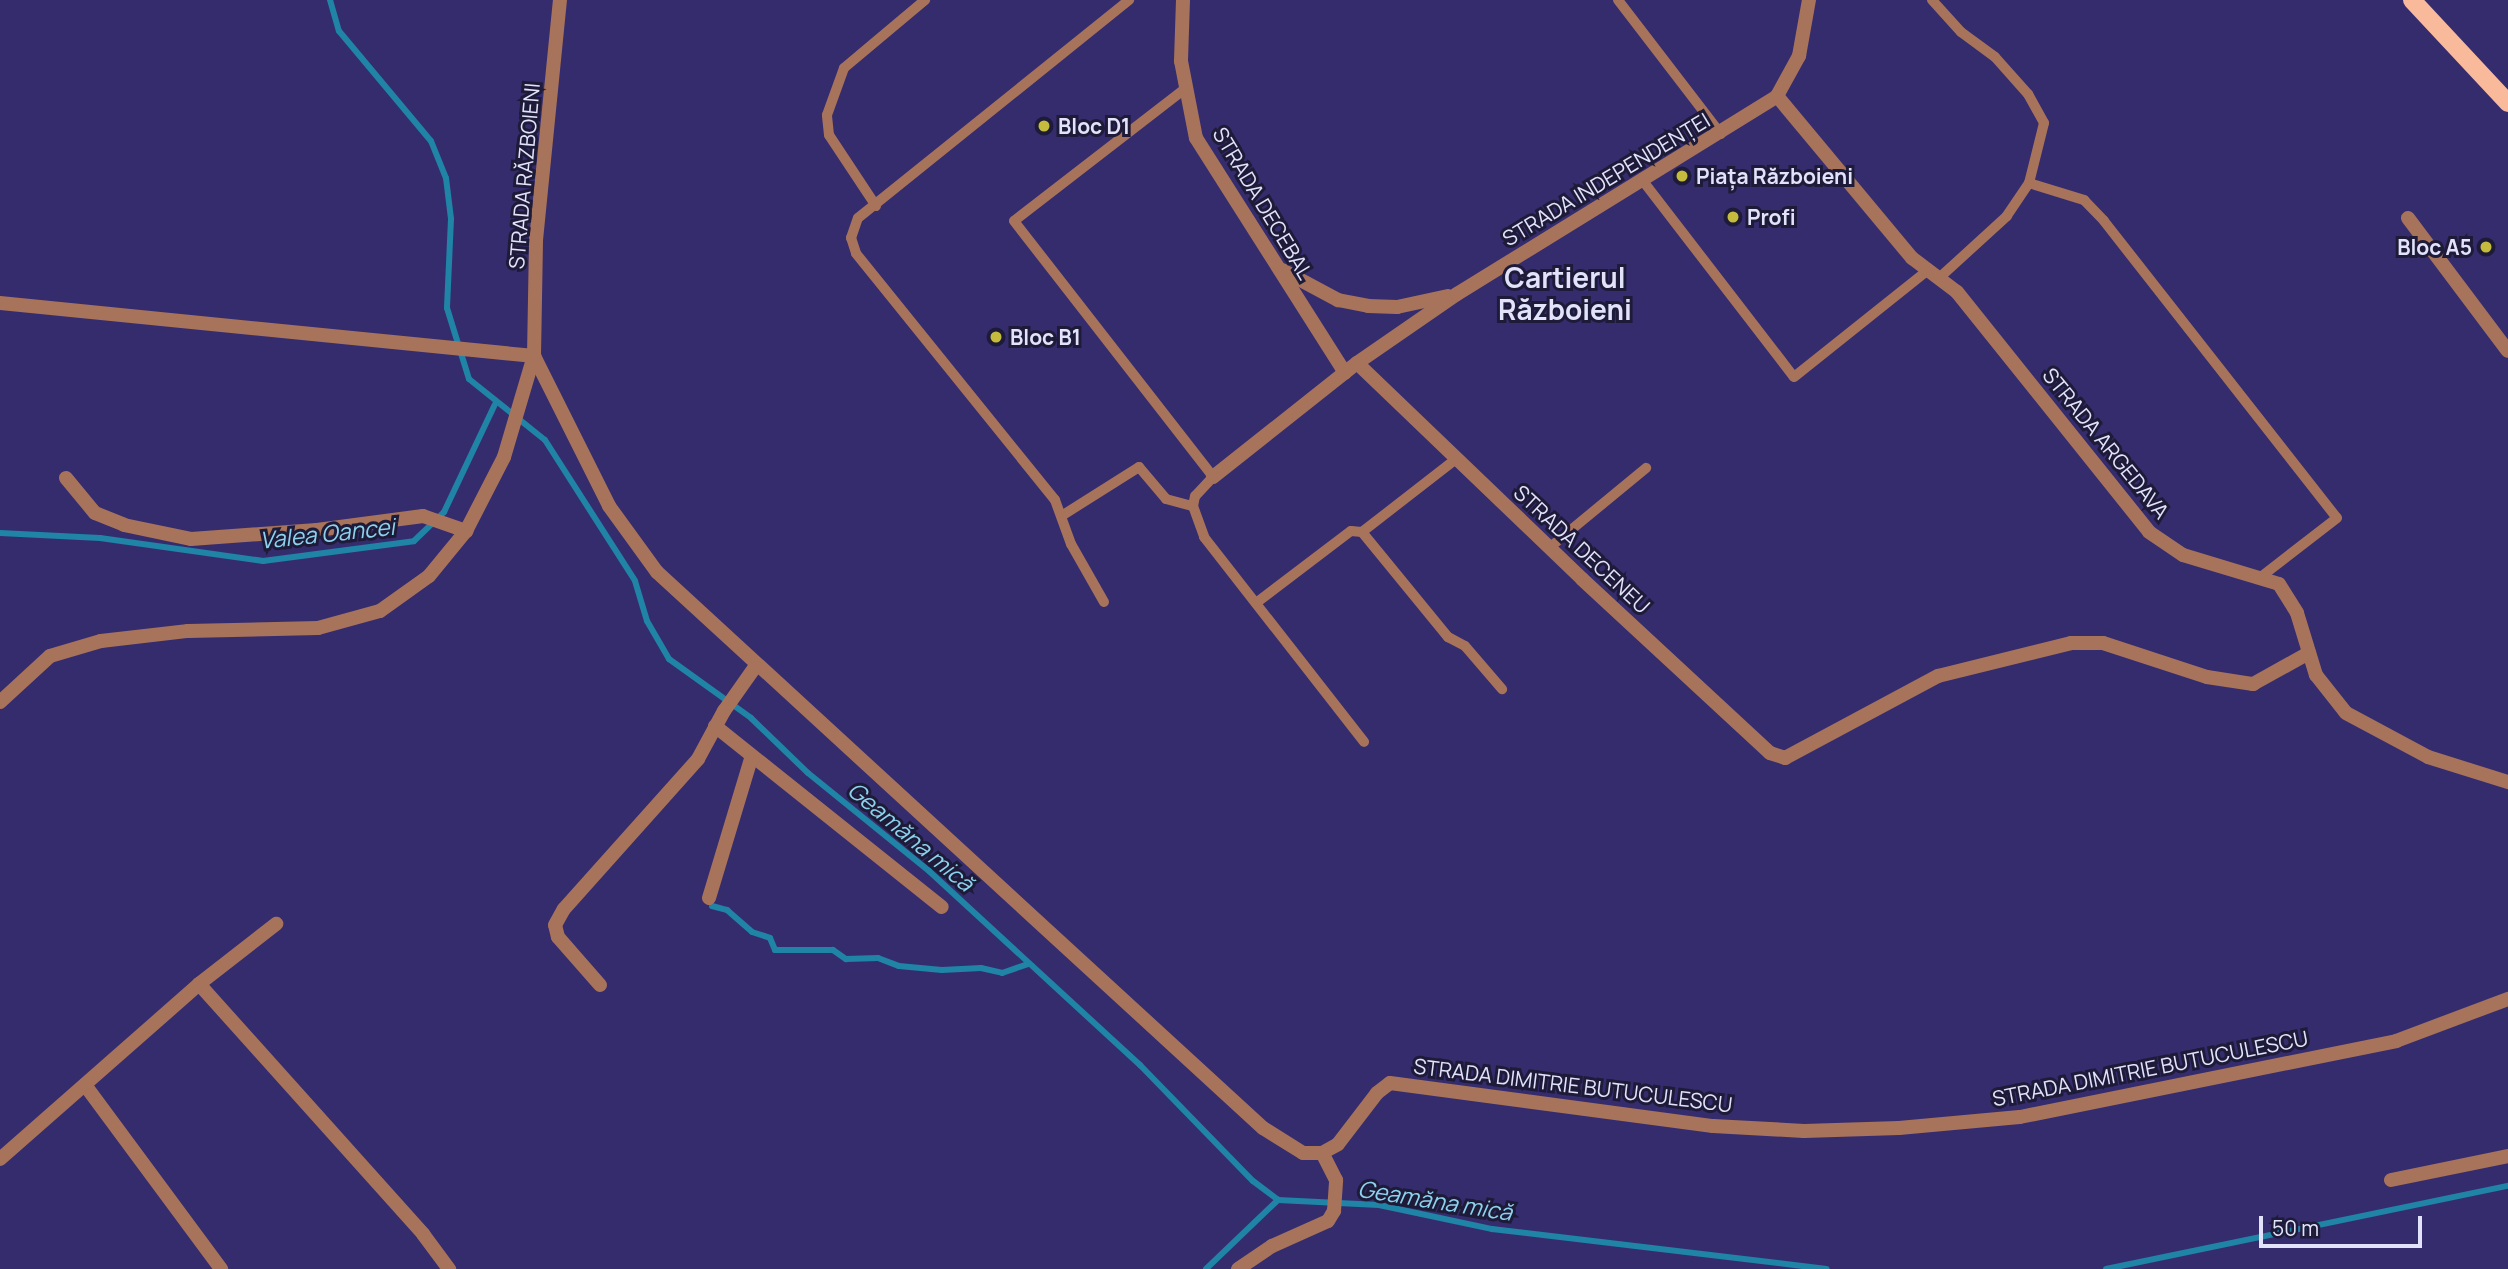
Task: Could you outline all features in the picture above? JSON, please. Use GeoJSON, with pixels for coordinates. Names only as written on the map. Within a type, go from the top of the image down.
{"type":"FeatureCollection","features":[{"type":"Feature","properties":{"kind":"main road"},"geometry":{"type":"LineString","coordinates":[[2412,0],[2508,103]]}},
{"type":"Feature","properties":{"kind":"street","name":"STRADA RĂZBOIENI"},"geometry":{"type":"LineString","coordinates":[[0,702],[50,656],[101,641],[188,631],[318,628],[380,611],[429,576],[466,531],[504,457],[525,394],[534,356],[536,240],[560,0]]}},
{"type":"Feature","properties":{"kind":"street","name":"STRADA DECEBAL"},"geometry":{"type":"LineString","coordinates":[[1184,0],[1181,61],[1196,138],[1345,373]]}},
{"type":"Feature","properties":{"kind":"street","name":"STRADA INDEPENDENȚEI"},"geometry":{"type":"LineString","coordinates":[[1213,477],[1357,363],[1457,293],[1721,134],[1777,96],[1799,56],[1809,0]]}},
{"type":"Feature","properties":{"kind":"street","name":"STRADA ARGEDAVA"},"geometry":{"type":"LineString","coordinates":[[1777,96],[1912,258],[1957,292],[2150,532],[2183,555],[2262,576],[2278,584],[2297,613],[2309,653],[2331,697],[2366,726],[2454,767],[2508,782]]}},
{"type":"Feature","properties":{"kind":"street"},"geometry":{"type":"LineString","coordinates":[[2408,218],[2508,352]]}},
{"type":"Feature","properties":{"kind":"street"},"geometry":{"type":"LineString","coordinates":[[1275,265],[1338,300],[1368,306],[1397,307],[1457,293]]}},
{"type":"Feature","properties":{"kind":"street"},"geometry":{"type":"LineString","coordinates":[[0,303],[470,347],[534,356],[609,506],[657,572],[755,667],[1262,1128],[1284,1146],[1303,1153],[1322,1153],[1336,1180],[1334,1211],[1328,1221],[1272,1246],[1238,1269]]}},
{"type":"Feature","properties":{"kind":"street","name":"STRADA DECENEU"},"geometry":{"type":"LineString","coordinates":[[1357,363],[1549,548],[1770,753],[1785,758],[1938,676],[2071,643],[2103,643],[2207,677],[2253,684],[2309,653]]}},
{"type":"Feature","properties":{"kind":"street"},"geometry":{"type":"LineString","coordinates":[[66,478],[95,513],[124,525],[191,539],[317,530],[423,516],[466,531]]}},
{"type":"Feature","properties":{"kind":"street"},"geometry":{"type":"LineString","coordinates":[[600,985],[558,937],[555,925],[564,909],[698,759],[724,711],[755,667]]}},
{"type":"Feature","properties":{"kind":"street"},"geometry":{"type":"LineString","coordinates":[[715,726],[942,907]]}},
{"type":"Feature","properties":{"kind":"street"},"geometry":{"type":"LineString","coordinates":[[709,898],[752,756]]}},
{"type":"Feature","properties":{"kind":"street"},"geometry":{"type":"LineString","coordinates":[[0,1159],[199,984],[276,924]]}},
{"type":"Feature","properties":{"kind":"street"},"geometry":{"type":"LineString","coordinates":[[199,984],[423,1234],[449,1269]]}},
{"type":"Feature","properties":{"kind":"street","name":"STRADA DIMITRIE BUTUCULESCU"},"geometry":{"type":"LineString","coordinates":[[1322,1153],[1338,1144],[1377,1093],[1390,1083],[1413,1083],[1713,1126],[1804,1131],[1899,1128],[2020,1117],[2384,1044],[2508,999]]}},
{"type":"Feature","properties":{"kind":"street"},"geometry":{"type":"LineString","coordinates":[[85,1085],[221,1269]]}},
{"type":"Feature","properties":{"kind":"street"},"geometry":{"type":"LineString","coordinates":[[2390,1180],[2508,1156]]}},
{"type":"Feature","properties":{"kind":"lane"},"geometry":{"type":"LineString","coordinates":[[876,206],[829,135],[827,115],[845,68],[925,0]]}},
{"type":"Feature","properties":{"kind":"lane"},"geometry":{"type":"LineString","coordinates":[[1104,602],[1071,544],[1063,515],[856,253],[852,227],[1129,0]]}},
{"type":"Feature","properties":{"kind":"lane"},"geometry":{"type":"LineString","coordinates":[[1618,0],[1721,134]]}},
{"type":"Feature","properties":{"kind":"lane"},"geometry":{"type":"LineString","coordinates":[[1643,181],[1794,377],[1934,274],[2007,216],[2029,183],[2044,123],[2028,94],[1995,57],[1961,32],[1932,0]]}},
{"type":"Feature","properties":{"kind":"lane"},"geometry":{"type":"LineString","coordinates":[[1186,88],[1014,221],[1213,477],[1195,496],[1193,506],[1205,537],[1364,742]]}},
{"type":"Feature","properties":{"kind":"lane"},"geometry":{"type":"LineString","coordinates":[[2029,183],[2084,200],[2104,221],[2337,518],[2262,576]]}},
{"type":"Feature","properties":{"kind":"lane"},"geometry":{"type":"LineString","coordinates":[[1256,603],[1350,531],[1362,532],[1456,458]]}},
{"type":"Feature","properties":{"kind":"lane"},"geometry":{"type":"LineString","coordinates":[[1063,515],[1139,467],[1166,499],[1193,506]]}},
{"type":"Feature","properties":{"kind":"lane"},"geometry":{"type":"LineString","coordinates":[[1549,548],[1646,468]]}},
{"type":"Feature","properties":{"kind":"lane"},"geometry":{"type":"LineString","coordinates":[[1362,532],[1448,637],[1465,646],[1502,689]]}},
{"type":"Feature","properties":{"kind":"waterway","name":"Geamăna mică"},"geometry":{"type":"LineString","coordinates":[[330,0],[339,31],[431,141],[446,178],[451,219],[447,308],[469,379],[545,440],[635,581],[647,621],[669,659],[751,718],[808,773],[929,871],[1140,1065],[1253,1181],[1278,1200],[1379,1205],[1492,1229],[1827,1269]]}},
{"type":"Feature","properties":{"kind":"waterway","name":"Valea Oancei"},"geometry":{"type":"LineString","coordinates":[[0,533],[100,538],[263,561],[414,541],[444,512],[495,404]]}},
{"type":"Feature","properties":{"kind":"waterway"},"geometry":{"type":"LineString","coordinates":[[712,906],[727,910],[752,932],[770,938],[775,950],[833,950],[846,959],[878,958],[899,966],[942,970],[981,968],[1002,973],[1028,964]]}},
{"type":"Feature","properties":{"kind":"waterway","name":"Geamăna mică"},"geometry":{"type":"LineString","coordinates":[[2106,1269],[2508,1186]]}},
{"type":"Feature","properties":{"kind":"waterway"},"geometry":{"type":"LineString","coordinates":[[1206,1269],[1278,1200]]}},
{"type":"Feature","properties":{"kind":"place","name":"Bloc D1"},"geometry":{"type":"Point","coordinates":[1044,126]}},
{"type":"Feature","properties":{"kind":"place","name":"Piața Războieni"},"geometry":{"type":"Point","coordinates":[1682,176]}},
{"type":"Feature","properties":{"kind":"place","name":"Profi"},"geometry":{"type":"Point","coordinates":[1733,217]}},
{"type":"Feature","properties":{"kind":"place","name":"Bloc A5"},"geometry":{"type":"Point","coordinates":[2486,247]}},
{"type":"Feature","properties":{"kind":"place","name":"Bloc B1"},"geometry":{"type":"Point","coordinates":[996,337]}},
{"type":"Feature","properties":{"kind":"district","name":"Cartierul Războieni"},"geometry":{"type":"Point","coordinates":[1565,293]}}]}
